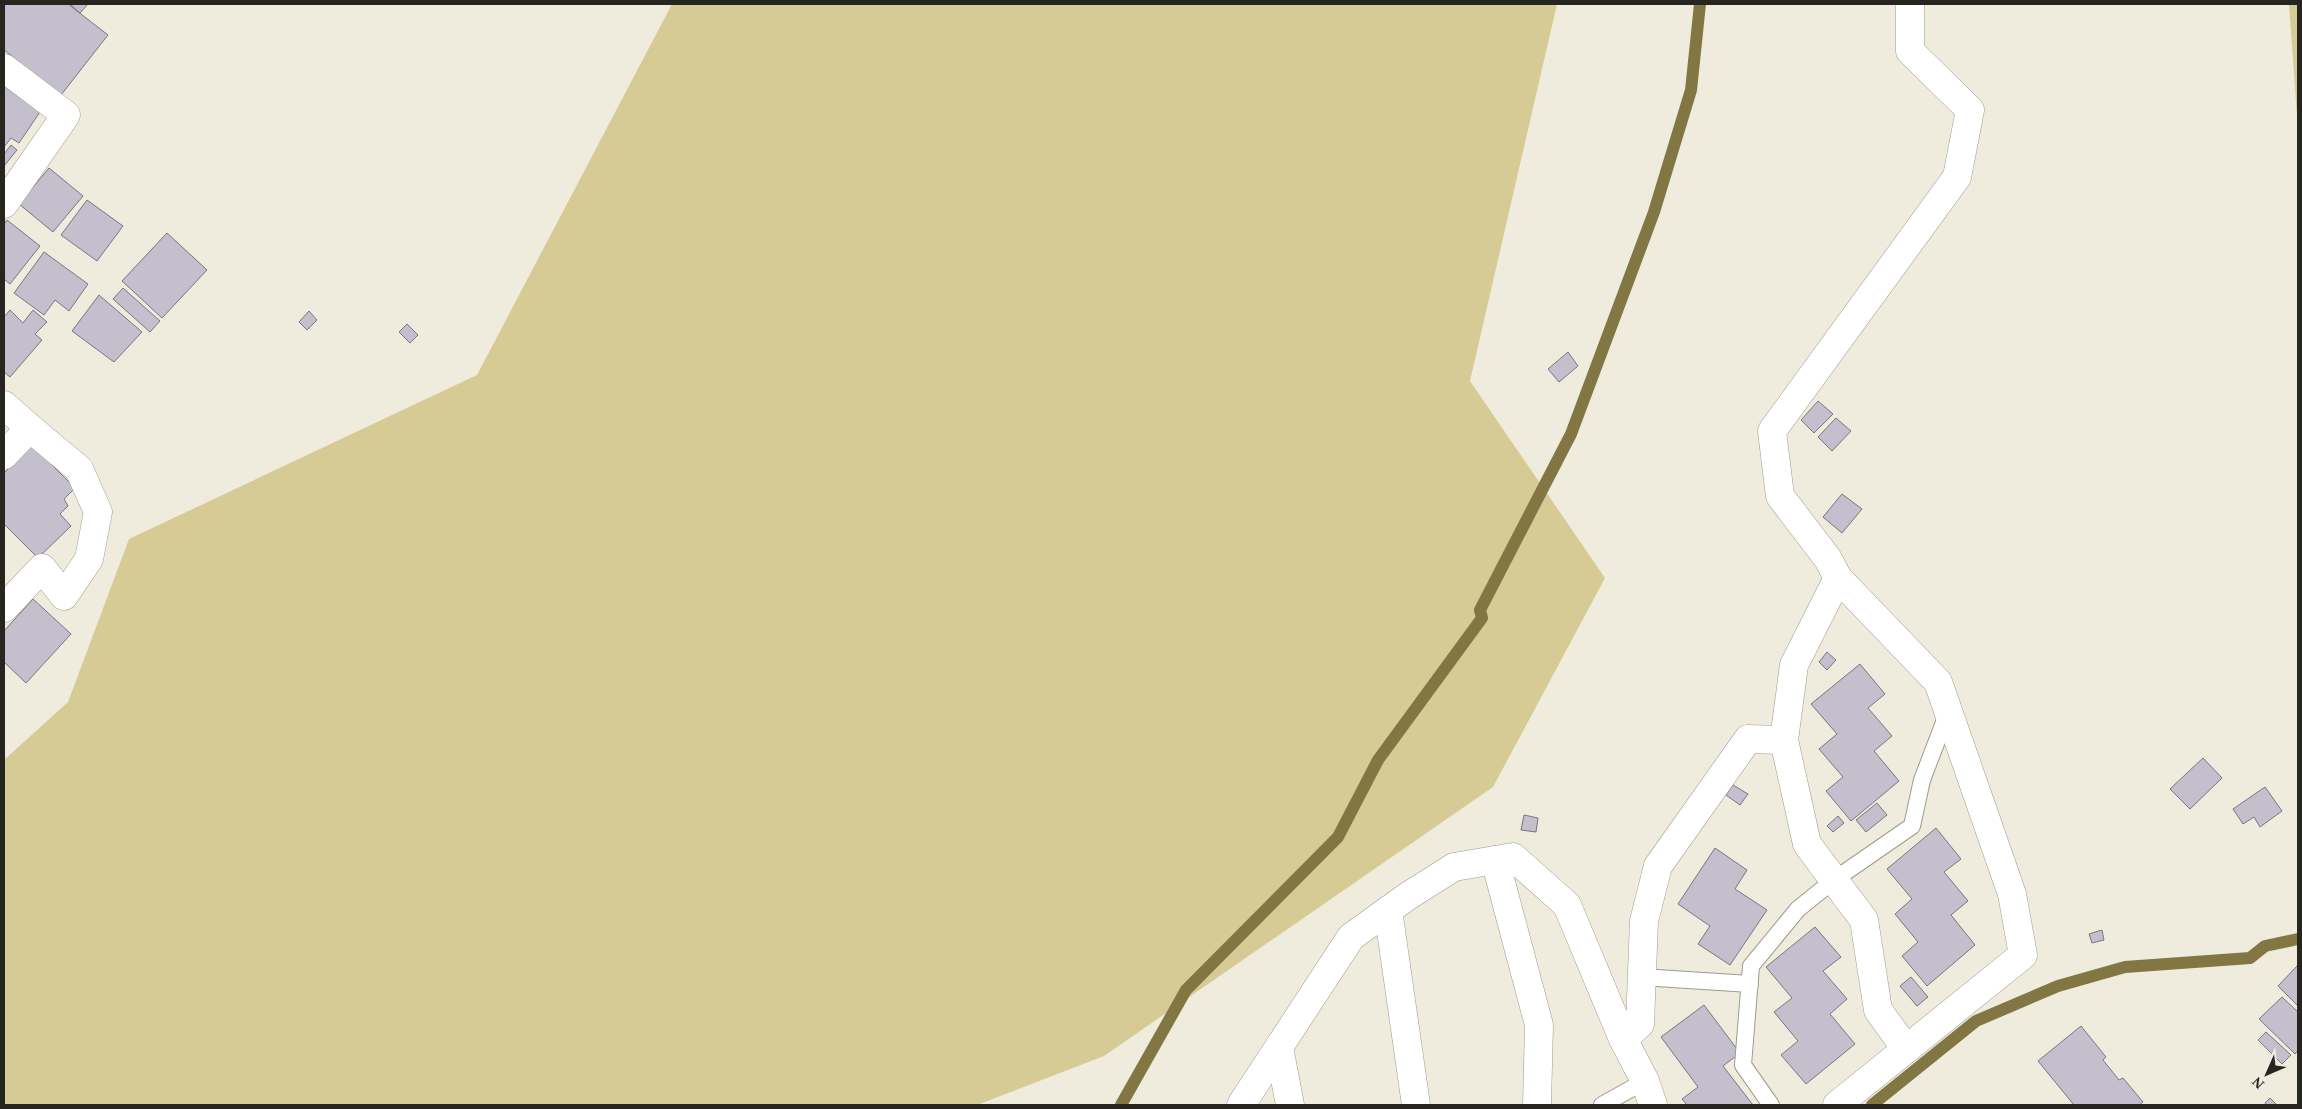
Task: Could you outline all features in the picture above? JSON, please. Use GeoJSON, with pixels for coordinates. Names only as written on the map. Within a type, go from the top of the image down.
{"type":"FeatureCollection","features":[{"type":"Feature","properties":{"kind":"street"},"geometry":{"type":"LineString","coordinates":[[1837,1105],[2023,954],[2012,894],[1938,682],[1838,578],[1828,559],[1780,496],[1772,431],[1956,177],[1970,110],[1910,51],[1910,4]]}},
{"type":"Feature","properties":{"kind":"street"},"geometry":{"type":"LineString","coordinates":[[4,68],[66,115],[4,204]]}},
{"type":"Feature","properties":{"kind":"street"},"geometry":{"type":"LineString","coordinates":[[4,405],[80,470],[98,512],[89,559],[64,596],[42,568],[4,608]]}},
{"type":"Feature","properties":{"kind":"street"},"geometry":{"type":"LineString","coordinates":[[4,455],[30,428]]}},
{"type":"Feature","properties":{"kind":"street"},"geometry":{"type":"LineString","coordinates":[[1838,578],[1794,665],[1784,740],[1807,844],[1864,920],[1878,1010],[1906,1049]]}},
{"type":"Feature","properties":{"kind":"street"},"geometry":{"type":"LineString","coordinates":[[1623,1039],[1640,1024],[1644,921],[1658,866],[1748,738],[1784,740]]}},
{"type":"Feature","properties":{"kind":"street"},"geometry":{"type":"LineString","coordinates":[[1241,1105],[1351,937],[1388,910],[1454,867],[1513,857],[1567,905],[1623,1039],[1649,1093]]}},
{"type":"Feature","properties":{"kind":"street"},"geometry":{"type":"LineString","coordinates":[[1495,860],[1539,1025],[1537,1105]]}},
{"type":"Feature","properties":{"kind":"street"},"geometry":{"type":"LineString","coordinates":[[1388,910],[1416,1105]]}},
{"type":"Feature","properties":{"kind":"street"},"geometry":{"type":"LineString","coordinates":[[1279,1047],[1290,1105]]}},
{"type":"Feature","properties":{"kind":"lane"},"geometry":{"type":"LineString","coordinates":[[1771,1105],[1743,1065],[1751,966],[1798,909],[1834,880],[1912,826],[1922,780],[1948,711]]}},
{"type":"Feature","properties":{"kind":"lane"},"geometry":{"type":"LineString","coordinates":[[1641,977],[1750,984]]}},
{"type":"Feature","properties":{"kind":"lane"},"geometry":{"type":"LineString","coordinates":[[1602,1105],[1649,1093]]}},
{"type":"Feature","properties":{"kind":"shaded area"},"geometry":{"type":"Polygon","coordinates":[[[672,4],[1557,4],[1470,381],[1605,578],[1493,787],[1104,1056],[977,1105],[4,1105],[4,760],[68,702],[129,539],[477,375],[672,4]]]}},
{"type":"Feature","properties":{"kind":"shaded area"},"geometry":{"type":"Polygon","coordinates":[[[2289,4],[2298,4],[2298,130],[2289,4]]]}},
{"type":"Feature","properties":{"kind":"building"},"geometry":{"type":"Polygon","coordinates":[[[4,4],[68,4],[108,35],[61,95],[4,50],[4,4]]]}},
{"type":"Feature","properties":{"kind":"building"},"geometry":{"type":"Polygon","coordinates":[[[70,4],[88,4],[80,13],[70,4]]]}},
{"type":"Feature","properties":{"kind":"building"},"geometry":{"type":"Polygon","coordinates":[[[4,82],[42,109],[19,143],[11,138],[4,147],[4,82]]]}},
{"type":"Feature","properties":{"kind":"building"},"geometry":{"type":"Polygon","coordinates":[[[11,145],[17,150],[4,166],[4,154],[11,145]]]}},
{"type":"Feature","properties":{"kind":"building"},"geometry":{"type":"Polygon","coordinates":[[[49,168],[83,196],[53,232],[19,204],[49,168]]]}},
{"type":"Feature","properties":{"kind":"building"},"geometry":{"type":"Polygon","coordinates":[[[87,200],[123,226],[97,261],[61,235],[87,200]]]}},
{"type":"Feature","properties":{"kind":"building"},"geometry":{"type":"Polygon","coordinates":[[[7,220],[40,246],[10,284],[4,279],[4,224],[7,220]]]}},
{"type":"Feature","properties":{"kind":"building"},"geometry":{"type":"Polygon","coordinates":[[[167,233],[207,270],[162,318],[122,281],[167,233]]]}},
{"type":"Feature","properties":{"kind":"building"},"geometry":{"type":"Polygon","coordinates":[[[44,252],[88,284],[69,311],[55,300],[44,315],[14,293],[44,252]]]}},
{"type":"Feature","properties":{"kind":"building"},"geometry":{"type":"Polygon","coordinates":[[[123,288],[160,321],[150,332],[113,299],[123,288]]]}},
{"type":"Feature","properties":{"kind":"building"},"geometry":{"type":"Polygon","coordinates":[[[99,295],[142,332],[114,362],[72,331],[99,295]]]}},
{"type":"Feature","properties":{"kind":"building"},"geometry":{"type":"Polygon","coordinates":[[[10,310],[23,323],[33,310],[47,322],[35,334],[42,340],[10,377],[4,372],[4,317],[10,310]]]}},
{"type":"Feature","properties":{"kind":"building"},"geometry":{"type":"Polygon","coordinates":[[[309,311],[317,320],[307,330],[299,322],[309,311]]]}},
{"type":"Feature","properties":{"kind":"building"},"geometry":{"type":"Polygon","coordinates":[[[407,324],[418,335],[410,343],[399,332],[407,324]]]}},
{"type":"Feature","properties":{"kind":"building"},"geometry":{"type":"Polygon","coordinates":[[[1568,352],[1578,366],[1559,382],[1548,369],[1568,352]]]}},
{"type":"Feature","properties":{"kind":"building"},"geometry":{"type":"Polygon","coordinates":[[[1818,401],[1833,414],[1814,433],[1801,420],[1818,401]]]}},
{"type":"Feature","properties":{"kind":"building"},"geometry":{"type":"Polygon","coordinates":[[[1836,418],[1851,431],[1832,451],[1818,437],[1836,418]]]}},
{"type":"Feature","properties":{"kind":"building"},"geometry":{"type":"Polygon","coordinates":[[[32,445],[75,488],[64,499],[68,506],[60,514],[71,526],[38,558],[4,524],[4,473],[32,445]]]}},
{"type":"Feature","properties":{"kind":"building"},"geometry":{"type":"Polygon","coordinates":[[[1842,494],[1862,509],[1842,533],[1823,517],[1842,494]]]}},
{"type":"Feature","properties":{"kind":"building"},"geometry":{"type":"Polygon","coordinates":[[[33,599],[71,634],[26,683],[4,662],[4,631],[33,599]]]}},
{"type":"Feature","properties":{"kind":"building"},"geometry":{"type":"Polygon","coordinates":[[[1827,652],[1836,660],[1827,670],[1819,662],[1827,652]]]}},
{"type":"Feature","properties":{"kind":"building"},"geometry":{"type":"Polygon","coordinates":[[[1860,664],[1885,694],[1868,708],[1892,736],[1874,751],[1899,781],[1851,821],[1826,791],[1843,777],[1819,749],[1837,734],[1811,704],[1860,664]]]}},
{"type":"Feature","properties":{"kind":"building"},"geometry":{"type":"Polygon","coordinates":[[[2203,758],[2222,778],[2190,809],[2170,789],[2203,758]]]}},
{"type":"Feature","properties":{"kind":"building"},"geometry":{"type":"Polygon","coordinates":[[[1733,785],[1748,794],[1740,805],[1726,795],[1733,785]]]}},
{"type":"Feature","properties":{"kind":"building"},"geometry":{"type":"Polygon","coordinates":[[[2265,787],[2282,811],[2260,827],[2254,817],[2243,824],[2233,809],[2265,787]]]}},
{"type":"Feature","properties":{"kind":"building"},"geometry":{"type":"Polygon","coordinates":[[[1877,803],[1887,815],[1866,832],[1856,820],[1877,803]]]}},
{"type":"Feature","properties":{"kind":"building"},"geometry":{"type":"Polygon","coordinates":[[[1524,815],[1538,818],[1536,832],[1521,830],[1524,815]]]}},
{"type":"Feature","properties":{"kind":"building"},"geometry":{"type":"Polygon","coordinates":[[[1838,816],[1844,823],[1833,832],[1827,826],[1838,816]]]}},
{"type":"Feature","properties":{"kind":"building"},"geometry":{"type":"Polygon","coordinates":[[[1936,828],[1961,859],[1944,872],[1968,901],[1951,915],[1975,945],[1927,986],[1902,956],[1918,942],[1895,914],[1912,899],[1887,869],[1936,828]]]}},
{"type":"Feature","properties":{"kind":"building"},"geometry":{"type":"Polygon","coordinates":[[[1715,848],[1747,870],[1735,889],[1767,910],[1730,965],[1698,944],[1710,926],[1678,904],[1715,848]]]}},
{"type":"Feature","properties":{"kind":"building"},"geometry":{"type":"Polygon","coordinates":[[[1815,927],[1841,957],[1823,971],[1847,999],[1830,1014],[1855,1044],[1806,1084],[1781,1055],[1798,1041],[1774,1012],[1792,998],[1766,967],[1815,927]]]}},
{"type":"Feature","properties":{"kind":"building"},"geometry":{"type":"Polygon","coordinates":[[[2102,930],[2104,940],[2092,943],[2089,934],[2102,930]]]}},
{"type":"Feature","properties":{"kind":"building"},"geometry":{"type":"Polygon","coordinates":[[[2298,965],[2298,1006],[2278,986],[2298,965]]]}},
{"type":"Feature","properties":{"kind":"building"},"geometry":{"type":"Polygon","coordinates":[[[1911,977],[1928,997],[1917,1006],[1900,986],[1911,977]]]}},
{"type":"Feature","properties":{"kind":"building"},"geometry":{"type":"Polygon","coordinates":[[[2282,997],[2298,1012],[2298,1050],[2295,1054],[2259,1019],[2282,997]]]}},
{"type":"Feature","properties":{"kind":"building"},"geometry":{"type":"Polygon","coordinates":[[[1704,1005],[1740,1053],[1723,1066],[1753,1105],[1687,1105],[1682,1099],[1698,1087],[1661,1037],[1704,1005]]]}},
{"type":"Feature","properties":{"kind":"building"},"geometry":{"type":"Polygon","coordinates":[[[2081,1026],[2106,1057],[2103,1060],[2119,1080],[2123,1078],[2143,1102],[2139,1105],[2074,1105],[2038,1061],[2081,1026]]]}},
{"type":"Feature","properties":{"kind":"building"},"geometry":{"type":"Polygon","coordinates":[[[2266,1032],[2291,1055],[2282,1064],[2258,1040],[2266,1032]]]}},
{"type":"Feature","properties":{"kind":"building"},"geometry":{"type":"Polygon","coordinates":[[[2270,1098],[2277,1105],[2266,1105],[2265,1103],[2270,1098]]]}},
{"type":"Feature","properties":{"kind":"waterway"},"geometry":{"type":"LineString","coordinates":[[1121,1105],[1186,990],[1338,837],[1378,760],[1482,618],[1480,610],[1571,434],[1654,212],[1691,90],[1700,4]]}},
{"type":"Feature","properties":{"kind":"waterway"},"geometry":{"type":"LineString","coordinates":[[1872,1105],[1976,1021],[2058,986],[2125,967],[2250,958],[2265,946],[2298,939]]}}]}
